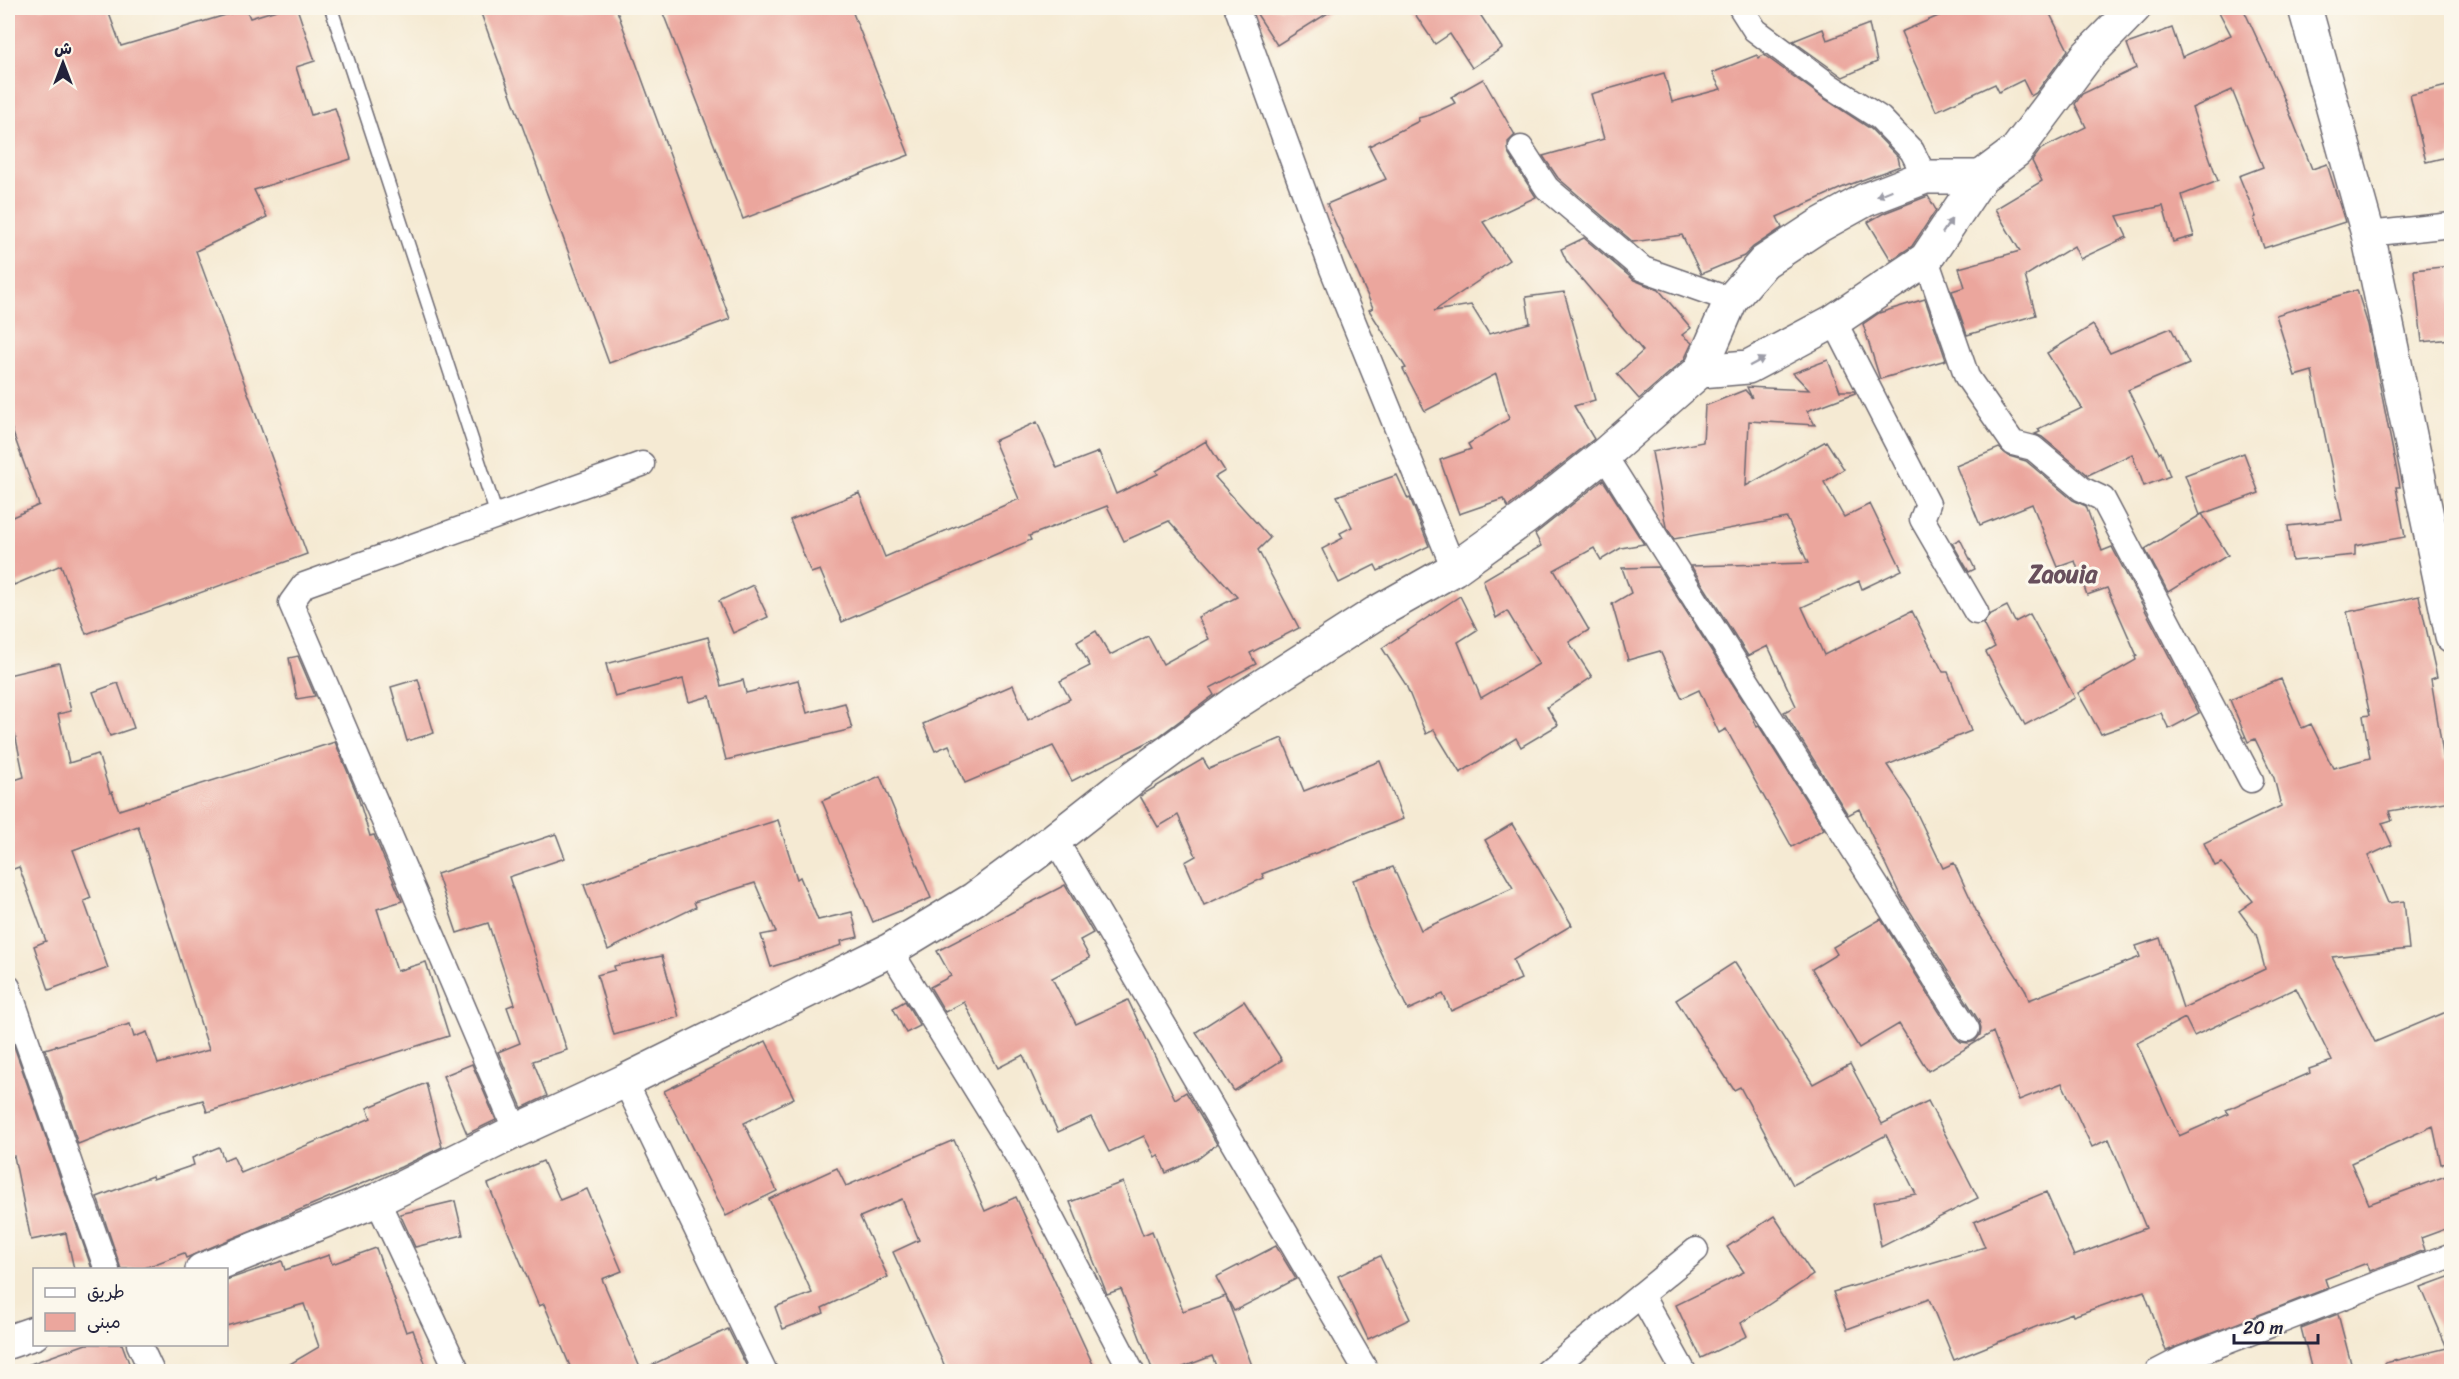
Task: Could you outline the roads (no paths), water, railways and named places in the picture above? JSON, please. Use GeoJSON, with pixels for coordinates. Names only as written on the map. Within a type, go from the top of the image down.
{"type":"FeatureCollection","features":[{"type":"Feature","properties":{"kind":"street"},"geometry":{"type":"LineString","coordinates":[[1237,8],[1332,269],[1454,569]]}},
{"type":"Feature","properties":{"kind":"street"},"geometry":{"type":"LineString","coordinates":[[1741,8],[1755,30],[1830,86],[1880,118],[1912,151],[1924,177]]}},
{"type":"Feature","properties":{"kind":"street"},"geometry":{"type":"LineString","coordinates":[[1700,371],[1748,367],[1834,321],[1926,259],[1981,177],[2016,151],[2087,56],[2134,8]]}},
{"type":"Feature","properties":{"kind":"street"},"geometry":{"type":"LineString","coordinates":[[2306,8],[2368,234],[2451,636]]}},
{"type":"Feature","properties":{"kind":"street"},"geometry":{"type":"LineString","coordinates":[[1521,148],[1547,188],[1643,269],[1731,300]]}},
{"type":"Feature","properties":{"kind":"street"},"geometry":{"type":"LineString","coordinates":[[205,1268],[377,1200],[516,1131],[624,1082],[890,950],[975,899],[1130,780],[1234,704],[1376,613],[1454,569],[1525,518],[1604,455],[1700,371],[1731,300],[1764,262],[1820,225],[1866,200],[1924,177],[1981,177]]}},
{"type":"Feature","properties":{"kind":"street"},"geometry":{"type":"LineString","coordinates":[[2368,234],[2451,225]]}},
{"type":"Feature","properties":{"kind":"street"},"geometry":{"type":"LineString","coordinates":[[1926,259],[1966,377],[2013,442],[2033,448],[2082,489],[2103,499],[2251,780]]}},
{"type":"Feature","properties":{"kind":"street"},"geometry":{"type":"LineString","coordinates":[[1834,321],[1928,504],[1922,519],[1976,612]]}},
{"type":"Feature","properties":{"kind":"street"},"geometry":{"type":"LineString","coordinates":[[1604,455],[1967,1029]]}},
{"type":"Feature","properties":{"kind":"street"},"geometry":{"type":"LineString","coordinates":[[516,1131],[291,603],[304,585],[642,464]]}},
{"type":"Feature","properties":{"kind":"street"},"geometry":{"type":"LineString","coordinates":[[1055,839],[1367,1371]]}},
{"type":"Feature","properties":{"kind":"street"},"geometry":{"type":"LineString","coordinates":[[890,950],[1026,1170],[1132,1371]]}},
{"type":"Feature","properties":{"kind":"street"},"geometry":{"type":"LineString","coordinates":[[8,987],[107,1268]]}},
{"type":"Feature","properties":{"kind":"street"},"geometry":{"type":"LineString","coordinates":[[624,1082],[765,1371]]}},
{"type":"Feature","properties":{"kind":"street"},"geometry":{"type":"LineString","coordinates":[[377,1200],[458,1371]]}},
{"type":"Feature","properties":{"kind":"street"},"geometry":{"type":"LineString","coordinates":[[1547,1371],[1696,1250]]}},
{"type":"Feature","properties":{"kind":"street"},"geometry":{"type":"LineString","coordinates":[[2157,1371],[2182,1359],[2451,1255]]}},
{"type":"Feature","properties":{"kind":"street"},"geometry":{"type":"LineString","coordinates":[[1641,1295],[1684,1371]]}},
{"type":"Feature","properties":{"kind":"street"},"geometry":{"type":"LineString","coordinates":[[8,1342],[33,1333]]}},
{"type":"Feature","properties":{"kind":"street"},"geometry":{"type":"LineString","coordinates":[[140,1346],[152,1371]]}},
{"type":"Feature","properties":{"kind":"lane"},"geometry":{"type":"LineString","coordinates":[[335,9],[497,516]]}},
{"type":"Feature","properties":{"kind":"district","name":"Zaouia"},"geometry":{"type":"Point","coordinates":[2063,574]}}]}
